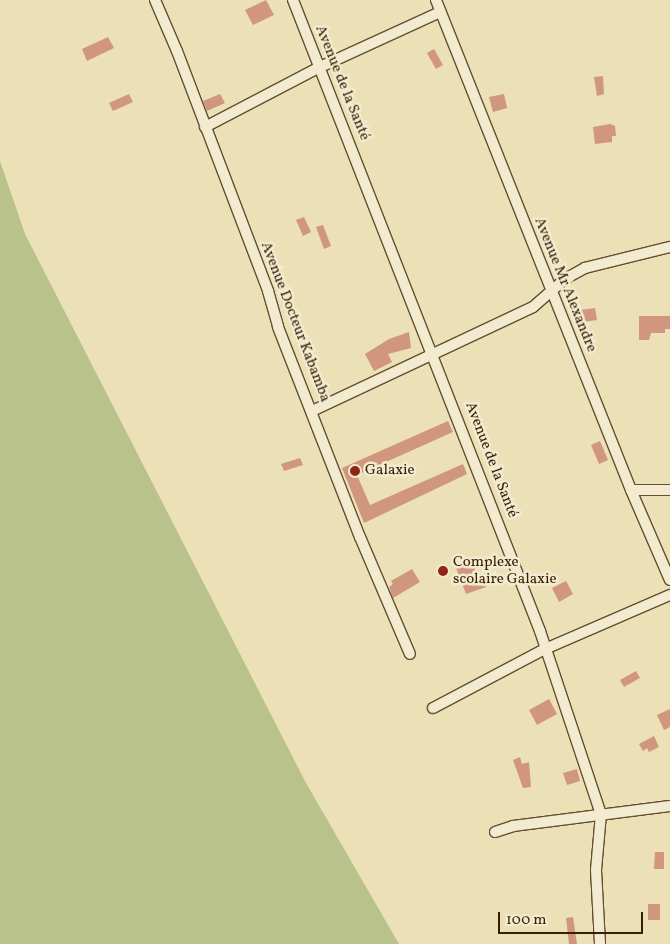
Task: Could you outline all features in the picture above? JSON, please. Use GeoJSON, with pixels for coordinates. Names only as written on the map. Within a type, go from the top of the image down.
{"type":"FeatureCollection","features":[{"type":"Feature","properties":{"kind":"street","name":"Avenue Docteur Kabamba"},"geometry":{"type":"LineString","coordinates":[[155,0],[268,291],[278,328],[360,537],[410,654]]}},
{"type":"Feature","properties":{"kind":"street","name":"Avenue de la Santé"},"geometry":{"type":"LineString","coordinates":[[293,0],[434,353],[545,650],[601,814],[596,870],[600,944]]}},
{"type":"Feature","properties":{"kind":"street","name":"Avenue Mr Alexandre"},"geometry":{"type":"LineString","coordinates":[[436,0],[550,291],[631,490],[670,580]]}},
{"type":"Feature","properties":{"kind":"street"},"geometry":{"type":"LineString","coordinates":[[205,126],[320,67],[440,12]]}},
{"type":"Feature","properties":{"kind":"street"},"geometry":{"type":"LineString","coordinates":[[312,411],[533,307],[550,291],[585,268],[670,247]]}},
{"type":"Feature","properties":{"kind":"street"},"geometry":{"type":"LineString","coordinates":[[631,490],[670,490]]}},
{"type":"Feature","properties":{"kind":"street"},"geometry":{"type":"LineString","coordinates":[[433,708],[545,650],[670,596]]}},
{"type":"Feature","properties":{"kind":"street"},"geometry":{"type":"LineString","coordinates":[[495,832],[513,826],[670,806]]}},
{"type":"Feature","properties":{"kind":"green space"},"geometry":{"type":"Polygon","coordinates":[[[0,161],[25,234],[306,783],[399,944],[0,944],[0,161]]]}},
{"type":"Feature","properties":{"kind":"building"},"geometry":{"type":"Polygon","coordinates":[[[266,0],[274,15],[253,25],[245,10],[266,0]]]}},
{"type":"Feature","properties":{"kind":"building"},"geometry":{"type":"Polygon","coordinates":[[[108,37],[114,48],[87,61],[82,49],[108,37]]]}},
{"type":"Feature","properties":{"kind":"building"},"geometry":{"type":"Polygon","coordinates":[[[434,49],[443,65],[436,69],[427,53],[434,49]]]}},
{"type":"Feature","properties":{"kind":"building"},"geometry":{"type":"Polygon","coordinates":[[[603,76],[604,94],[597,96],[594,77],[603,76]]]}},
{"type":"Feature","properties":{"kind":"building"},"geometry":{"type":"Polygon","coordinates":[[[129,94],[133,102],[113,111],[109,103],[129,94]]]}},
{"type":"Feature","properties":{"kind":"building"},"geometry":{"type":"Polygon","coordinates":[[[220,94],[225,103],[207,111],[203,101],[220,94]]]}},
{"type":"Feature","properties":{"kind":"building"},"geometry":{"type":"Polygon","coordinates":[[[504,94],[507,108],[493,112],[489,97],[504,94]]]}},
{"type":"Feature","properties":{"kind":"building"},"geometry":{"type":"Polygon","coordinates":[[[610,124],[615,126],[616,136],[612,136],[612,142],[595,144],[593,127],[610,124]]]}},
{"type":"Feature","properties":{"kind":"building"},"geometry":{"type":"Polygon","coordinates":[[[304,217],[311,232],[303,236],[296,220],[304,217]]]}},
{"type":"Feature","properties":{"kind":"building"},"geometry":{"type":"Polygon","coordinates":[[[323,225],[331,246],[324,249],[316,227],[323,225]]]}},
{"type":"Feature","properties":{"kind":"building"},"geometry":{"type":"Polygon","coordinates":[[[595,308],[597,320],[582,322],[580,310],[595,308]]]}},
{"type":"Feature","properties":{"kind":"building"},"geometry":{"type":"Polygon","coordinates":[[[639,316],[670,316],[670,329],[665,329],[665,333],[651,333],[649,340],[639,340],[639,316]]]}},
{"type":"Feature","properties":{"kind":"building"},"geometry":{"type":"Polygon","coordinates":[[[409,332],[411,348],[388,354],[392,362],[374,371],[365,354],[389,339],[409,332]]]}},
{"type":"Feature","properties":{"kind":"building","name":"Galaxie"},"geometry":{"type":"Polygon","coordinates":[[[448,421],[453,432],[357,475],[370,505],[463,464],[467,474],[364,523],[342,468],[448,421]]]}},
{"type":"Feature","properties":{"kind":"building"},"geometry":{"type":"Polygon","coordinates":[[[600,441],[608,460],[599,464],[591,445],[600,441]]]}},
{"type":"Feature","properties":{"kind":"building"},"geometry":{"type":"Polygon","coordinates":[[[300,458],[303,465],[284,471],[281,464],[300,458]]]}},
{"type":"Feature","properties":{"kind":"building"},"geometry":{"type":"Polygon","coordinates":[[[471,559],[477,575],[482,574],[486,587],[466,594],[455,565],[471,559]]]}},
{"type":"Feature","properties":{"kind":"building"},"geometry":{"type":"Polygon","coordinates":[[[412,569],[420,582],[393,598],[389,587],[393,584],[391,581],[412,569]]]}},
{"type":"Feature","properties":{"kind":"building"},"geometry":{"type":"Polygon","coordinates":[[[566,581],[573,594],[559,602],[552,588],[566,581]]]}},
{"type":"Feature","properties":{"kind":"building"},"geometry":{"type":"Polygon","coordinates":[[[636,671],[640,678],[624,687],[620,680],[636,671]]]}},
{"type":"Feature","properties":{"kind":"building"},"geometry":{"type":"Polygon","coordinates":[[[549,699],[557,714],[537,725],[529,710],[549,699]]]}},
{"type":"Feature","properties":{"kind":"building"},"geometry":{"type":"Polygon","coordinates":[[[670,709],[670,727],[664,730],[657,715],[670,709]]]}},
{"type":"Feature","properties":{"kind":"building"},"geometry":{"type":"Polygon","coordinates":[[[654,736],[659,747],[649,752],[647,748],[643,751],[639,744],[654,736]]]}},
{"type":"Feature","properties":{"kind":"building"},"geometry":{"type":"Polygon","coordinates":[[[520,757],[522,764],[529,762],[531,787],[523,788],[513,760],[520,757]]]}},
{"type":"Feature","properties":{"kind":"building"},"geometry":{"type":"Polygon","coordinates":[[[577,769],[580,781],[567,785],[563,773],[577,769]]]}},
{"type":"Feature","properties":{"kind":"building"},"geometry":{"type":"Polygon","coordinates":[[[655,852],[664,852],[664,869],[654,869],[655,852]]]}},
{"type":"Feature","properties":{"kind":"building"},"geometry":{"type":"Polygon","coordinates":[[[648,904],[660,904],[660,920],[648,920],[648,904]]]}},
{"type":"Feature","properties":{"kind":"building"},"geometry":{"type":"Polygon","coordinates":[[[573,917],[577,944],[569,944],[566,918],[573,917]]]}},
{"type":"Feature","properties":{"kind":"place","name":"Galaxie"},"geometry":{"type":"Point","coordinates":[355,471]}},
{"type":"Feature","properties":{"kind":"place","name":"Complexe scolaire Galaxie"},"geometry":{"type":"Point","coordinates":[443,571]}}]}
